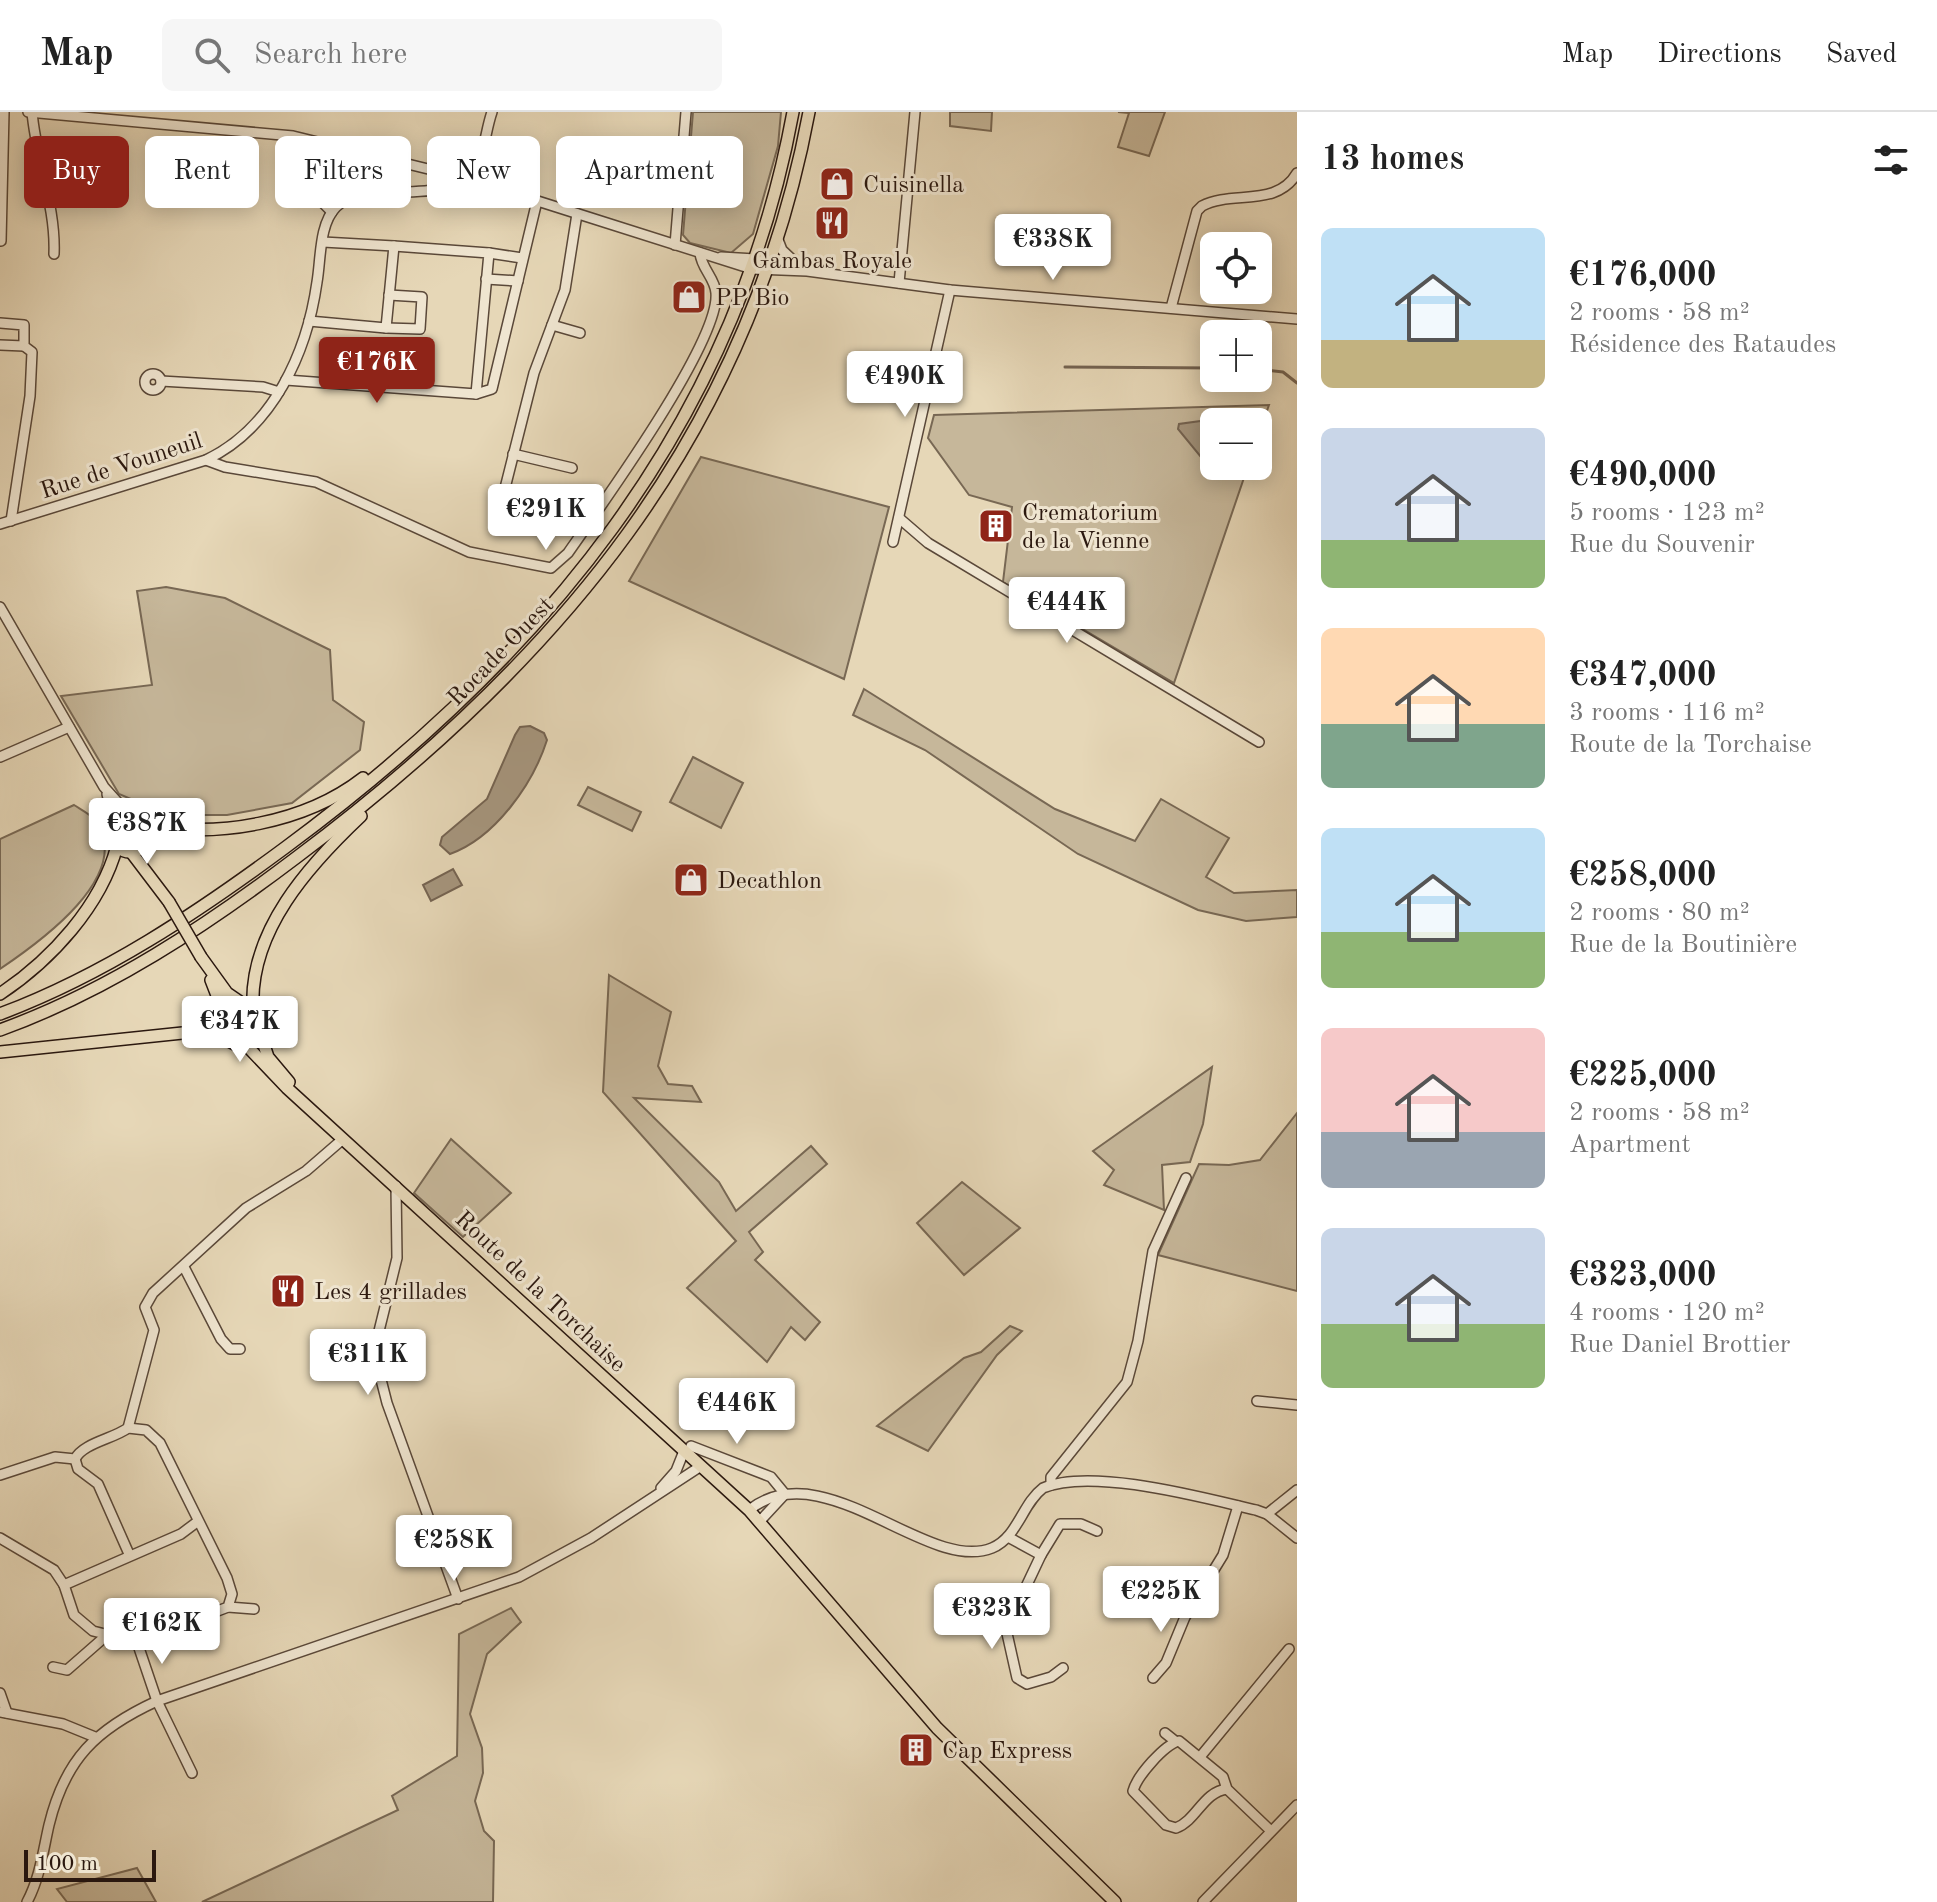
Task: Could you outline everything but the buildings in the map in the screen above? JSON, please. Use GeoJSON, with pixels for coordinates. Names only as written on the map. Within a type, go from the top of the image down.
{"type":"FeatureCollection","features":[{"type":"Feature","properties":{"kind":"main road","name":"Rocade Ouest"},"geometry":{"type":"LineString","coordinates":[[0,1014],[87,976],[193,913],[341,806],[456,708],[562,597],[635,501],[701,388],[753,264],[777,187],[793,112]]}},
{"type":"Feature","properties":{"kind":"main road","name":"Rocade Ouest"},"geometry":{"type":"LineString","coordinates":[[0,1030],[94,989],[202,925],[318,842],[414,766],[546,638],[624,541],[669,474],[714,395],[768,266],[809,112]]}},
{"type":"Feature","properties":{"kind":"main road"},"geometry":{"type":"LineString","coordinates":[[0,994],[35,967],[69,932],[108,878],[117,846],[113,837],[115,827],[122,820],[132,818],[144,824],[175,829],[222,827],[276,819],[316,806],[353,786],[456,708]]}},
{"type":"Feature","properties":{"kind":"main road"},"geometry":{"type":"LineString","coordinates":[[249,1007],[257,964],[297,886],[342,834],[414,766]]}},
{"type":"Feature","properties":{"kind":"main road"},"geometry":{"type":"LineString","coordinates":[[0,1052],[192,1032],[247,1046],[261,1036],[262,1017],[227,993],[201,957],[169,902],[146,843],[148,834],[144,824]]}},
{"type":"Feature","properties":{"kind":"main road"},"geometry":{"type":"LineString","coordinates":[[131,852],[146,843]]}},
{"type":"Feature","properties":{"kind":"main road"},"geometry":{"type":"LineString","coordinates":[[117,846],[131,852],[161,886]]}},
{"type":"Feature","properties":{"kind":"main road"},"geometry":{"type":"LineString","coordinates":[[201,957],[225,1016],[223,1028],[227,1039]]}},
{"type":"Feature","properties":{"kind":"main road"},"geometry":{"type":"LineString","coordinates":[[225,1016],[233,1008],[249,1007]]}},
{"type":"Feature","properties":{"kind":"main road","name":"Route de la Torchaise"},"geometry":{"type":"LineString","coordinates":[[261,1036],[272,1062],[307,1104]]}},
{"type":"Feature","properties":{"kind":"main road","name":"Route de la Torchaise"},"geometry":{"type":"LineString","coordinates":[[247,1046],[279,1081],[343,1139],[370,1155],[396,1186],[687,1448],[701,1466],[760,1521],[937,1728],[1115,1902]]}},
{"type":"Feature","properties":{"kind":"main road","name":"Route de la Torchaise"},"geometry":{"type":"LineString","coordinates":[[1003,1793],[1124,1902]]}},
{"type":"Feature","properties":{"kind":"street"},"geometry":{"type":"LineString","coordinates":[[1,241],[4,112]]}},
{"type":"Feature","properties":{"kind":"street"},"geometry":{"type":"LineString","coordinates":[[54,254],[55,230],[35,148],[30,112],[293,136],[427,169]]}},
{"type":"Feature","properties":{"kind":"street"},"geometry":{"type":"LineString","coordinates":[[485,136],[492,112]]}},
{"type":"Feature","properties":{"kind":"street"},"geometry":{"type":"LineString","coordinates":[[675,245],[686,112]]}},
{"type":"Feature","properties":{"kind":"street"},"geometry":{"type":"LineString","coordinates":[[899,283],[915,112]]}},
{"type":"Feature","properties":{"kind":"street"},"geometry":{"type":"LineString","coordinates":[[1171,308],[1197,211],[1202,206],[1283,188],[1297,173]]}},
{"type":"Feature","properties":{"kind":"street"},"geometry":{"type":"LineString","coordinates":[[328,208],[332,212],[341,203],[357,197],[427,190]]}},
{"type":"Feature","properties":{"kind":"street"},"geometry":{"type":"LineString","coordinates":[[540,202],[712,257],[753,264],[950,290],[1297,319]]}},
{"type":"Feature","properties":{"kind":"street"},"geometry":{"type":"LineString","coordinates":[[286,380],[476,394],[492,389],[535,208]]}},
{"type":"Feature","properties":{"kind":"street","name":"Rue de Vouneuil"},"geometry":{"type":"LineString","coordinates":[[0,524],[206,460],[249,432],[286,380],[309,321],[323,242],[332,212]]}},
{"type":"Feature","properties":{"kind":"street"},"geometry":{"type":"LineString","coordinates":[[502,500],[538,357],[565,290],[577,214]]}},
{"type":"Feature","properties":{"kind":"street"},"geometry":{"type":"LineString","coordinates":[[777,237],[782,250],[807,271]]}},
{"type":"Feature","properties":{"kind":"street"},"geometry":{"type":"LineString","coordinates":[[323,242],[522,258]]}},
{"type":"Feature","properties":{"kind":"street"},"geometry":{"type":"LineString","coordinates":[[386,328],[394,246]]}},
{"type":"Feature","properties":{"kind":"street"},"geometry":{"type":"LineString","coordinates":[[476,394],[489,253]]}},
{"type":"Feature","properties":{"kind":"street"},"geometry":{"type":"LineString","coordinates":[[206,460],[238,470],[316,482],[434,539],[469,552],[551,568],[568,553],[651,432],[705,333],[716,293],[700,253]]}},
{"type":"Feature","properties":{"kind":"street"},"geometry":{"type":"LineString","coordinates":[[486,279],[518,281]]}},
{"type":"Feature","properties":{"kind":"street"},"geometry":{"type":"LineString","coordinates":[[893,542],[950,290]]}},
{"type":"Feature","properties":{"kind":"street"},"geometry":{"type":"LineString","coordinates":[[309,321],[420,329],[422,297],[389,295]]}},
{"type":"Feature","properties":{"kind":"street"},"geometry":{"type":"LineString","coordinates":[[0,323],[24,325],[24,346]]}},
{"type":"Feature","properties":{"kind":"street"},"geometry":{"type":"LineString","coordinates":[[552,325],[580,333]]}},
{"type":"Feature","properties":{"kind":"street"},"geometry":{"type":"LineString","coordinates":[[0,345],[24,346],[32,352],[30,396],[11,521]]}},
{"type":"Feature","properties":{"kind":"street"},"geometry":{"type":"LineString","coordinates":[[161,381],[263,387],[279,392]]}},
{"type":"Feature","properties":{"kind":"street"},"geometry":{"type":"LineString","coordinates":[[513,454],[572,468]]}},
{"type":"Feature","properties":{"kind":"street"},"geometry":{"type":"LineString","coordinates":[[899,518],[928,543],[1259,742]]}},
{"type":"Feature","properties":{"kind":"street"},"geometry":{"type":"LineString","coordinates":[[0,607],[104,787],[132,818]]}},
{"type":"Feature","properties":{"kind":"street"},"geometry":{"type":"LineString","coordinates":[[0,757],[69,727]]}},
{"type":"Feature","properties":{"kind":"street"},"geometry":{"type":"LineString","coordinates":[[104,787],[115,827]]}},
{"type":"Feature","properties":{"kind":"street"},"geometry":{"type":"LineString","coordinates":[[75,1459],[83,1449],[111,1440],[128,1428],[154,1330],[145,1307],[153,1293],[246,1208],[306,1171],[343,1139]]}},
{"type":"Feature","properties":{"kind":"street"},"geometry":{"type":"LineString","coordinates":[[1051,1485],[1051,1477],[1127,1382],[1138,1341],[1153,1251],[1186,1178]]}},
{"type":"Feature","properties":{"kind":"street"},"geometry":{"type":"LineString","coordinates":[[396,1186],[397,1258],[379,1331],[376,1360],[387,1403],[458,1599]]}},
{"type":"Feature","properties":{"kind":"street"},"geometry":{"type":"LineString","coordinates":[[184,1267],[221,1339],[230,1349],[240,1349]]}},
{"type":"Feature","properties":{"kind":"street"},"geometry":{"type":"LineString","coordinates":[[1257,1401],[1297,1405]]}},
{"type":"Feature","properties":{"kind":"street"},"geometry":{"type":"LineString","coordinates":[[128,1428],[146,1430],[157,1438],[227,1578],[232,1594],[228,1607]]}},
{"type":"Feature","properties":{"kind":"street"},"geometry":{"type":"LineString","coordinates":[[656,1493],[676,1471],[687,1448],[771,1477],[785,1494]]}},
{"type":"Feature","properties":{"kind":"street"},"geometry":{"type":"LineString","coordinates":[[0,1475],[55,1457],[75,1459]]}},
{"type":"Feature","properties":{"kind":"street"},"geometry":{"type":"LineString","coordinates":[[75,1459],[78,1469],[98,1484],[129,1554]]}},
{"type":"Feature","properties":{"kind":"street"},"geometry":{"type":"LineString","coordinates":[[27,1902],[39,1871],[57,1798],[77,1758],[95,1737],[157,1701],[458,1599],[547,1564],[701,1466]]}},
{"type":"Feature","properties":{"kind":"street"},"geometry":{"type":"LineString","coordinates":[[749,1510],[785,1494],[822,1497],[962,1550],[982,1551],[1008,1537],[1033,1498],[1051,1485],[1067,1482],[1138,1486],[1238,1506],[1267,1514],[1297,1538]]}},
{"type":"Feature","properties":{"kind":"street"},"geometry":{"type":"LineString","coordinates":[[1267,1514],[1297,1490]]}},
{"type":"Feature","properties":{"kind":"street"},"geometry":{"type":"LineString","coordinates":[[760,1521],[785,1494]]}},
{"type":"Feature","properties":{"kind":"street"},"geometry":{"type":"LineString","coordinates":[[1153,1678],[1170,1656],[1185,1617],[1225,1552],[1238,1506]]}},
{"type":"Feature","properties":{"kind":"street"},"geometry":{"type":"LineString","coordinates":[[64,1585],[129,1554],[154,1546],[197,1522]]}},
{"type":"Feature","properties":{"kind":"street"},"geometry":{"type":"LineString","coordinates":[[1063,1668],[1051,1677],[1023,1684],[1017,1678],[1006,1641],[1007,1625],[1041,1555],[1060,1524],[1081,1524],[1097,1531]]}},
{"type":"Feature","properties":{"kind":"street"},"geometry":{"type":"LineString","coordinates":[[1008,1537],[1041,1555]]}},
{"type":"Feature","properties":{"kind":"street"},"geometry":{"type":"LineString","coordinates":[[0,1538],[45,1563],[64,1585],[74,1615],[85,1627],[107,1635],[137,1642],[228,1607],[254,1609]]}},
{"type":"Feature","properties":{"kind":"street"},"geometry":{"type":"LineString","coordinates":[[53,1667],[67,1670],[107,1635]]}},
{"type":"Feature","properties":{"kind":"street"},"geometry":{"type":"LineString","coordinates":[[137,1642],[157,1701],[192,1773]]}},
{"type":"Feature","properties":{"kind":"street"},"geometry":{"type":"LineString","coordinates":[[1200,1757],[1289,1649]]}},
{"type":"Feature","properties":{"kind":"street"},"geometry":{"type":"LineString","coordinates":[[0,1693],[4,1713],[63,1724],[95,1737]]}},
{"type":"Feature","properties":{"kind":"street"},"geometry":{"type":"LineString","coordinates":[[1165,1733],[1175,1741],[1183,1742],[1223,1777],[1227,1789],[1271,1831]]}},
{"type":"Feature","properties":{"kind":"street"},"geometry":{"type":"LineString","coordinates":[[1133,1787],[1148,1762],[1175,1741]]}},
{"type":"Feature","properties":{"kind":"street"},"geometry":{"type":"LineString","coordinates":[[1125,1779],[1133,1787],[1137,1800],[1166,1825],[1176,1828],[1185,1824],[1211,1795],[1227,1789]]}},
{"type":"Feature","properties":{"kind":"street"},"geometry":{"type":"LineString","coordinates":[[1203,1902],[1297,1805]]}},
{"type":"Feature","properties":{"kind":"shaded area"},"geometry":{"type":"Polygon","coordinates":[[[693,112],[781,112],[778,146],[753,234],[731,253],[690,243],[683,235],[685,208],[743,208],[743,136],[691,136],[693,112]]]}},
{"type":"Feature","properties":{"kind":"shaded area"},"geometry":{"type":"Polygon","coordinates":[[[950,112],[992,112],[991,131],[950,126],[950,112]]]}},
{"type":"Feature","properties":{"kind":"shaded area"},"geometry":{"type":"Polygon","coordinates":[[[1118,112],[1165,112],[1149,156],[1118,147],[1129,113],[1118,112]]]}},
{"type":"Feature","properties":{"kind":"shaded area"},"geometry":{"type":"Polygon","coordinates":[[[1269,405],[1268,408],[1200,408],[1200,480],[1243,480],[1174,683],[1003,582],[1012,507],[969,495],[928,438],[934,415],[1269,405]]]}},
{"type":"Feature","properties":{"kind":"shaded area"},"geometry":{"type":"Polygon","coordinates":[[[1200,421],[1200,456],[1178,429],[1179,424],[1200,421]]]}},
{"type":"Feature","properties":{"kind":"shaded area"},"geometry":{"type":"Polygon","coordinates":[[[701,457],[889,507],[844,679],[629,581],[701,457]]]}},
{"type":"Feature","properties":{"kind":"shaded area"},"geometry":{"type":"Polygon","coordinates":[[[166,587],[225,598],[330,650],[333,700],[364,722],[360,750],[292,803],[227,815],[168,815],[119,794],[61,696],[152,685],[137,591],[166,587]]]}},
{"type":"Feature","properties":{"kind":"shaded area"},"geometry":{"type":"Polygon","coordinates":[[[864,689],[1055,809],[1135,841],[1161,799],[1229,838],[1206,877],[1234,893],[1297,890],[1297,917],[1246,921],[1198,910],[1078,854],[925,750],[853,715],[864,689]]]}},
{"type":"Feature","properties":{"kind":"shaded area"},"geometry":{"type":"Polygon","coordinates":[[[530,726],[544,733],[547,740],[522,791],[482,836],[450,854],[440,845],[442,837],[487,799],[515,735],[520,727],[530,726]]]}},
{"type":"Feature","properties":{"kind":"shaded area"},"geometry":{"type":"Polygon","coordinates":[[[693,757],[743,783],[721,828],[670,802],[693,757]]]}},
{"type":"Feature","properties":{"kind":"shaded area"},"geometry":{"type":"Polygon","coordinates":[[[588,787],[641,812],[632,831],[578,805],[588,787]]]}},
{"type":"Feature","properties":{"kind":"shaded area"},"geometry":{"type":"Polygon","coordinates":[[[74,805],[95,820],[104,841],[103,863],[93,885],[77,906],[36,943],[0,969],[0,839],[74,805]]]}},
{"type":"Feature","properties":{"kind":"shaded area"},"geometry":{"type":"Polygon","coordinates":[[[453,869],[462,885],[431,901],[423,885],[453,869]]]}},
{"type":"Feature","properties":{"kind":"shaded area"},"geometry":{"type":"Polygon","coordinates":[[[609,975],[671,1012],[658,1066],[668,1084],[692,1086],[701,1102],[634,1098],[719,1182],[736,1211],[811,1146],[827,1164],[749,1232],[763,1252],[755,1260],[820,1322],[805,1340],[791,1327],[767,1362],[687,1288],[736,1241],[603,1092],[609,975]]]}},
{"type":"Feature","properties":{"kind":"shaded area"},"geometry":{"type":"Polygon","coordinates":[[[1212,1067],[1203,1124],[1190,1162],[1162,1165],[1164,1210],[1104,1185],[1114,1170],[1093,1151],[1212,1067]]]}},
{"type":"Feature","properties":{"kind":"shaded area"},"geometry":{"type":"Polygon","coordinates":[[[1297,1113],[1297,1291],[1158,1255],[1199,1164],[1229,1165],[1260,1160],[1297,1113]]]}},
{"type":"Feature","properties":{"kind":"shaded area"},"geometry":{"type":"Polygon","coordinates":[[[451,1139],[511,1193],[463,1237],[414,1193],[451,1139]]]}},
{"type":"Feature","properties":{"kind":"shaded area"},"geometry":{"type":"Polygon","coordinates":[[[962,1182],[1020,1228],[964,1275],[917,1223],[962,1182]]]}},
{"type":"Feature","properties":{"kind":"shaded area"},"geometry":{"type":"Polygon","coordinates":[[[1010,1326],[1022,1331],[997,1355],[928,1451],[877,1426],[964,1358],[981,1352],[1010,1326]]]}},
{"type":"Feature","properties":{"kind":"shaded area"},"geometry":{"type":"Polygon","coordinates":[[[511,1608],[521,1622],[487,1654],[470,1714],[482,1748],[483,1773],[475,1801],[484,1831],[494,1841],[493,1902],[202,1902],[398,1810],[392,1796],[457,1756],[459,1634],[511,1608]]]}},
{"type":"Feature","properties":{"kind":"shaded area"},"geometry":{"type":"Polygon","coordinates":[[[137,1868],[156,1902],[67,1902],[57,1889],[137,1868]]]}},
{"type":"Feature","properties":{"kind":"waterway"},"geometry":{"type":"LineString","coordinates":[[1065,367],[1200,368]]}},
{"type":"Feature","properties":{"kind":"waterway"},"geometry":{"type":"LineString","coordinates":[[1272,371],[1283,372],[1297,383]]}},
{"type":"Feature","properties":{"kind":"place","name":"Cuisinella"},"geometry":{"type":"Point","coordinates":[837,184]}},
{"type":"Feature","properties":{"kind":"place","name":"Gambas Royale"},"geometry":{"type":"Point","coordinates":[832,223]}},
{"type":"Feature","properties":{"kind":"place","name":"PP Bio"},"geometry":{"type":"Point","coordinates":[689,297]}},
{"type":"Feature","properties":{"kind":"place","name":"Crematorium de la Vienne"},"geometry":{"type":"Point","coordinates":[996,526]}},
{"type":"Feature","properties":{"kind":"place","name":"Decathlon"},"geometry":{"type":"Point","coordinates":[691,880]}},
{"type":"Feature","properties":{"kind":"place","name":"Les 4 grillades"},"geometry":{"type":"Point","coordinates":[288,1291]}},
{"type":"Feature","properties":{"kind":"place","name":"Cap Express"},"geometry":{"type":"Point","coordinates":[916,1750]}}]}
